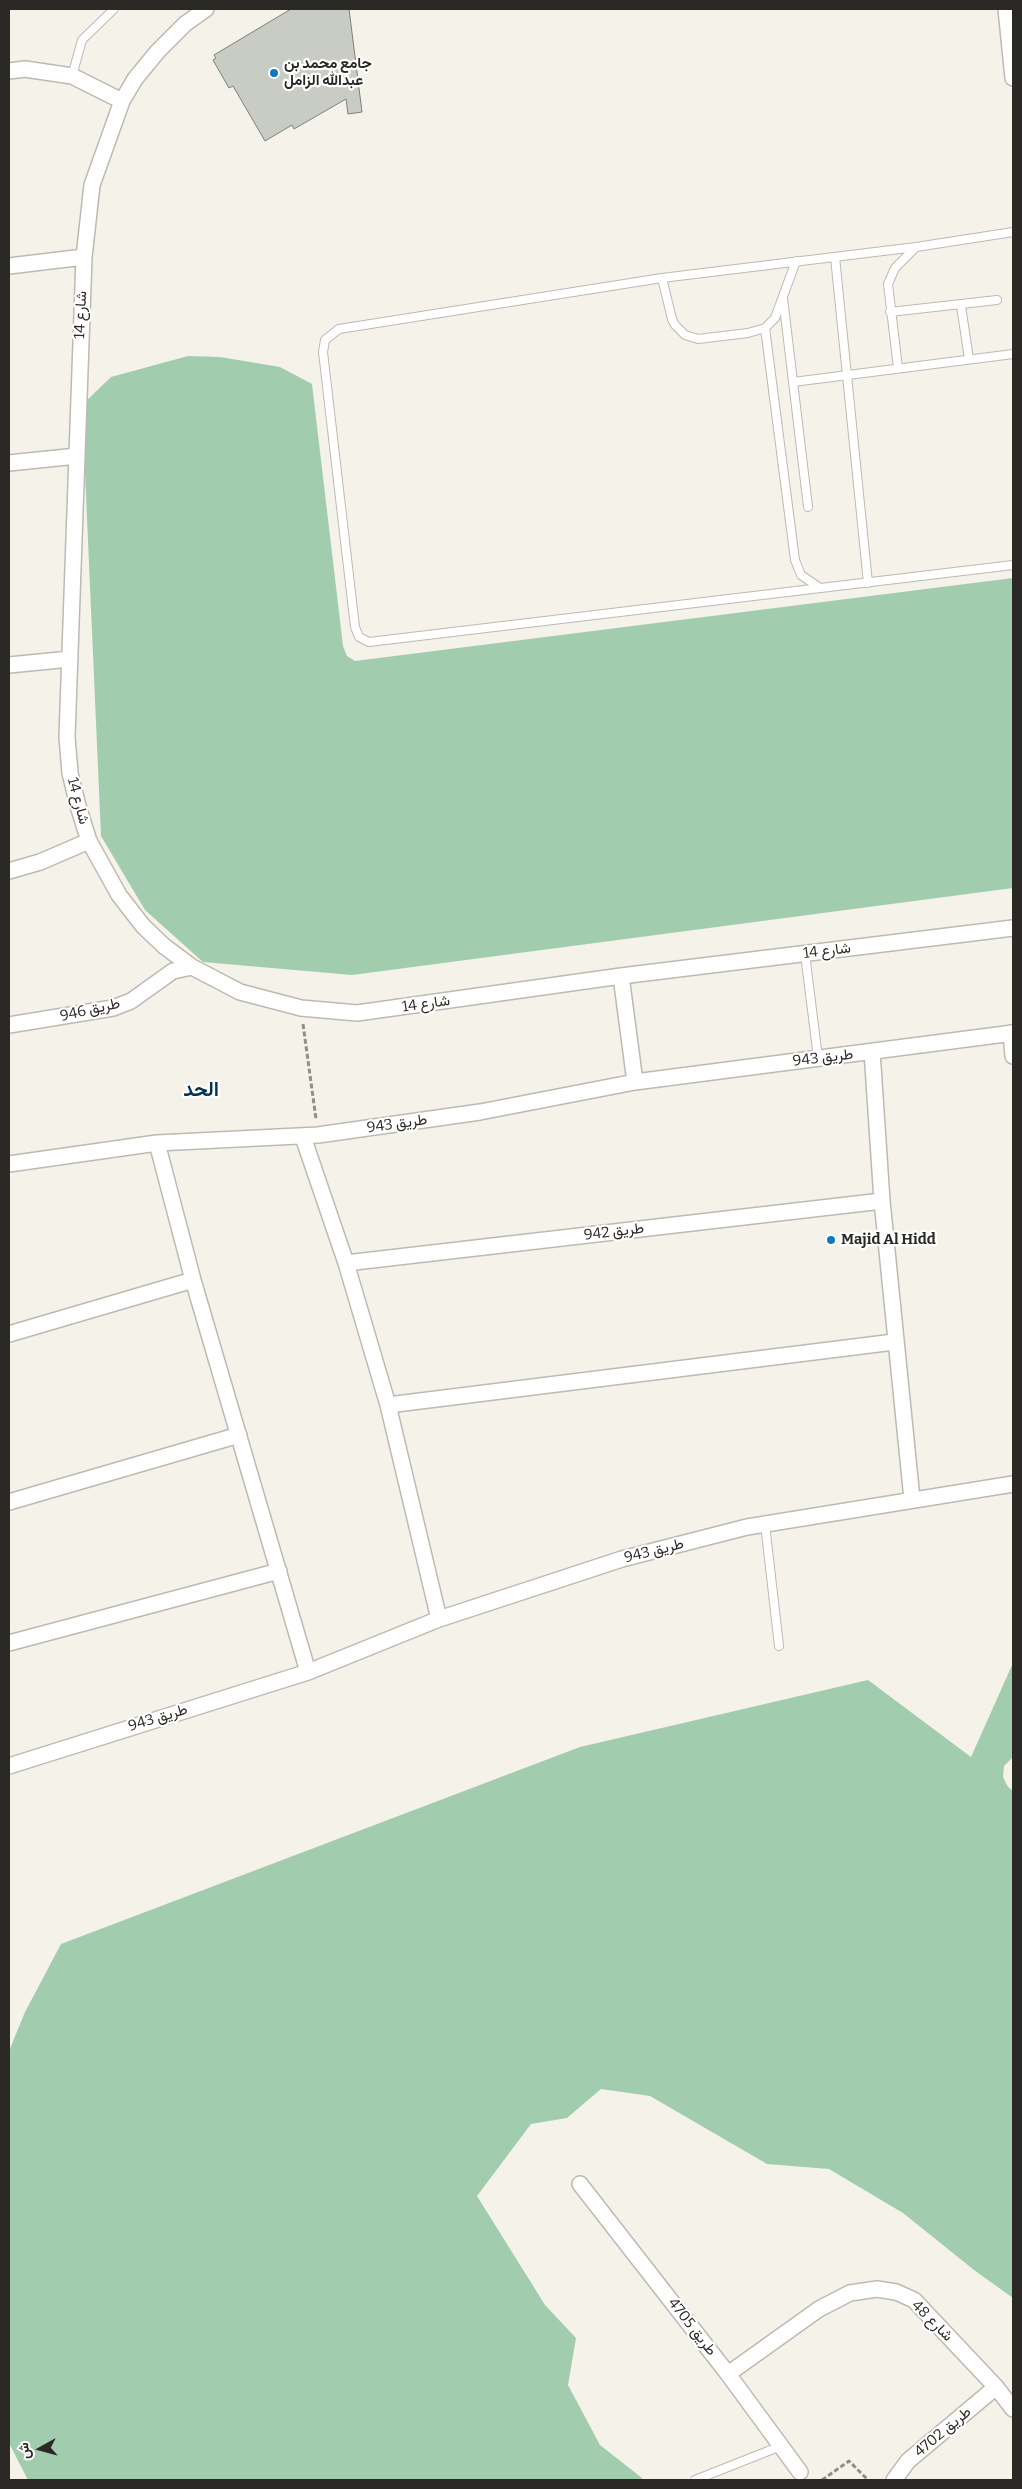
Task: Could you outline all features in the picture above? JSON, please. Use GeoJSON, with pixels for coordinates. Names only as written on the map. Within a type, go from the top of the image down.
{"type":"FeatureCollection","features":[{"type":"Feature","properties":{"kind":"street","name":"شارع 14"},"geometry":{"type":"LineString","coordinates":[[206,9],[185,24],[158,51],[135,79],[122,101],[92,185],[84,258],[67,737],[70,773],[89,841],[119,895],[143,926],[164,946],[192,966],[240,992],[301,1008],[357,1013],[621,976],[1013,928]]}},
{"type":"Feature","properties":{"kind":"street"},"geometry":{"type":"LineString","coordinates":[[1006,9],[1013,78]]}},
{"type":"Feature","properties":{"kind":"street"},"geometry":{"type":"LineString","coordinates":[[9,71],[25,69],[72,76],[122,101]]}},
{"type":"Feature","properties":{"kind":"street"},"geometry":{"type":"LineString","coordinates":[[9,266],[84,258]]}},
{"type":"Feature","properties":{"kind":"street"},"geometry":{"type":"LineString","coordinates":[[9,463],[77,456]]}},
{"type":"Feature","properties":{"kind":"street"},"geometry":{"type":"LineString","coordinates":[[9,666],[70,660]]}},
{"type":"Feature","properties":{"kind":"street"},"geometry":{"type":"LineString","coordinates":[[9,871],[40,862],[89,841]]}},
{"type":"Feature","properties":{"kind":"street","name":"طريق 946"},"geometry":{"type":"LineString","coordinates":[[9,1026],[114,1008],[131,1001],[173,971],[192,966]]}},
{"type":"Feature","properties":{"kind":"street"},"geometry":{"type":"LineString","coordinates":[[621,976],[635,1082]]}},
{"type":"Feature","properties":{"kind":"street","name":"طريق 943"},"geometry":{"type":"LineString","coordinates":[[9,1164],[157,1143],[311,1136],[480,1112],[635,1082],[1012,1033],[1013,1056]]}},
{"type":"Feature","properties":{"kind":"street"},"geometry":{"type":"LineString","coordinates":[[872,1051],[894,1342],[912,1499]]}},
{"type":"Feature","properties":{"kind":"street"},"geometry":{"type":"LineString","coordinates":[[311,1136],[388,1405],[439,1619]]}},
{"type":"Feature","properties":{"kind":"street"},"geometry":{"type":"LineString","coordinates":[[157,1143],[193,1280],[308,1672]]}},
{"type":"Feature","properties":{"kind":"street","name":"طريق 942"},"geometry":{"type":"LineString","coordinates":[[346,1263],[882,1201]]}},
{"type":"Feature","properties":{"kind":"street"},"geometry":{"type":"LineString","coordinates":[[9,1334],[193,1280]]}},
{"type":"Feature","properties":{"kind":"street"},"geometry":{"type":"LineString","coordinates":[[388,1405],[894,1342]]}},
{"type":"Feature","properties":{"kind":"street"},"geometry":{"type":"LineString","coordinates":[[9,1502],[239,1435]]}},
{"type":"Feature","properties":{"kind":"street","name":"طريق 943"},"geometry":{"type":"LineString","coordinates":[[9,1766],[308,1672],[439,1619],[622,1559],[765,1524],[1013,1484]]}},
{"type":"Feature","properties":{"kind":"street"},"geometry":{"type":"LineString","coordinates":[[9,1643],[279,1571]]}},
{"type":"Feature","properties":{"kind":"street","name":"طريق 4705"},"geometry":{"type":"LineString","coordinates":[[580,2184],[728,2374],[800,2472]]}},
{"type":"Feature","properties":{"kind":"street","name":"شارع 48"},"geometry":{"type":"LineString","coordinates":[[728,2374],[819,2309],[850,2293],[877,2289],[896,2292],[914,2300],[996,2387],[1013,2409]]}},
{"type":"Feature","properties":{"kind":"street","name":"طريق 4702"},"geometry":{"type":"LineString","coordinates":[[894,2480],[908,2462],[996,2387]]}},
{"type":"Feature","properties":{"kind":"lane"},"geometry":{"type":"LineString","coordinates":[[72,76],[82,40],[114,9]]}},
{"type":"Feature","properties":{"kind":"lane"},"geometry":{"type":"LineString","coordinates":[[1013,232],[916,247],[662,278],[339,329],[328,335],[323,352],[356,632],[364,641],[375,643],[1013,565]]}},
{"type":"Feature","properties":{"kind":"lane"},"geometry":{"type":"LineString","coordinates":[[898,368],[888,284],[891,274],[916,247]]}},
{"type":"Feature","properties":{"kind":"lane"},"geometry":{"type":"LineString","coordinates":[[835,257],[868,583]]}},
{"type":"Feature","properties":{"kind":"lane"},"geometry":{"type":"LineString","coordinates":[[662,278],[672,319],[685,335],[698,339],[748,333],[765,328],[775,318],[782,294],[796,261]]}},
{"type":"Feature","properties":{"kind":"lane"},"geometry":{"type":"LineString","coordinates":[[782,294],[808,507]]}},
{"type":"Feature","properties":{"kind":"lane"},"geometry":{"type":"LineString","coordinates":[[890,312],[961,306],[997,300]]}},
{"type":"Feature","properties":{"kind":"lane"},"geometry":{"type":"LineString","coordinates":[[961,306],[969,359]]}},
{"type":"Feature","properties":{"kind":"lane"},"geometry":{"type":"LineString","coordinates":[[765,328],[795,560],[801,575],[813,586],[821,588]]}},
{"type":"Feature","properties":{"kind":"lane"},"geometry":{"type":"LineString","coordinates":[[793,382],[1013,354]]}},
{"type":"Feature","properties":{"kind":"lane"},"geometry":{"type":"LineString","coordinates":[[805,954],[818,1058]]}},
{"type":"Feature","properties":{"kind":"lane"},"geometry":{"type":"LineString","coordinates":[[765,1524],[779,1646]]}},
{"type":"Feature","properties":{"kind":"lane"},"geometry":{"type":"LineString","coordinates":[[695,2480],[782,2446]]}},
{"type":"Feature","properties":{"kind":"path"},"geometry":{"type":"LineString","coordinates":[[301,1008],[311,1136]]}},
{"type":"Feature","properties":{"kind":"path"},"geometry":{"type":"LineString","coordinates":[[822,2480],[849,2461],[868,2480]]}},
{"type":"Feature","properties":{"kind":"shaded area"},"geometry":{"type":"Polygon","coordinates":[[[188,356],[220,357],[280,367],[312,384],[343,646],[347,656],[355,661],[1013,578],[1013,888],[352,975],[203,962],[145,910],[101,836],[82,405],[111,377],[188,356]]]}},
{"type":"Feature","properties":{"kind":"shaded area"},"geometry":{"type":"Polygon","coordinates":[[[1013,1663],[1013,1757],[1004,1766],[1003,1777],[1008,1787],[1013,1791],[1013,2298],[974,2270],[903,2213],[829,2169],[767,2164],[650,2096],[601,2089],[567,2118],[531,2124],[477,2196],[545,2305],[576,2338],[568,2385],[600,2445],[642,2478],[641,2480],[28,2480],[9,2443],[9,2051],[25,2012],[61,1944],[580,1747],[868,1680],[971,1757],[1013,1663]]]}},
{"type":"Feature","properties":{"kind":"building","name":"جامع محمد بن عبدالله الزامل"},"geometry":{"type":"Polygon","coordinates":[[[291,9],[349,9],[362,112],[348,114],[346,99],[294,129],[292,125],[265,141],[233,86],[229,88],[213,60],[216,58],[214,55],[291,9]]]}},
{"type":"Feature","properties":{"kind":"place","name":"جامع محمد بن عبدالله الزامل"},"geometry":{"type":"Point","coordinates":[274,73]}},
{"type":"Feature","properties":{"kind":"place","name":"Majid Al Hidd"},"geometry":{"type":"Point","coordinates":[831,1240]}},
{"type":"Feature","properties":{"kind":"district","name":"الحد"},"geometry":{"type":"Point","coordinates":[201,1090]}}]}
